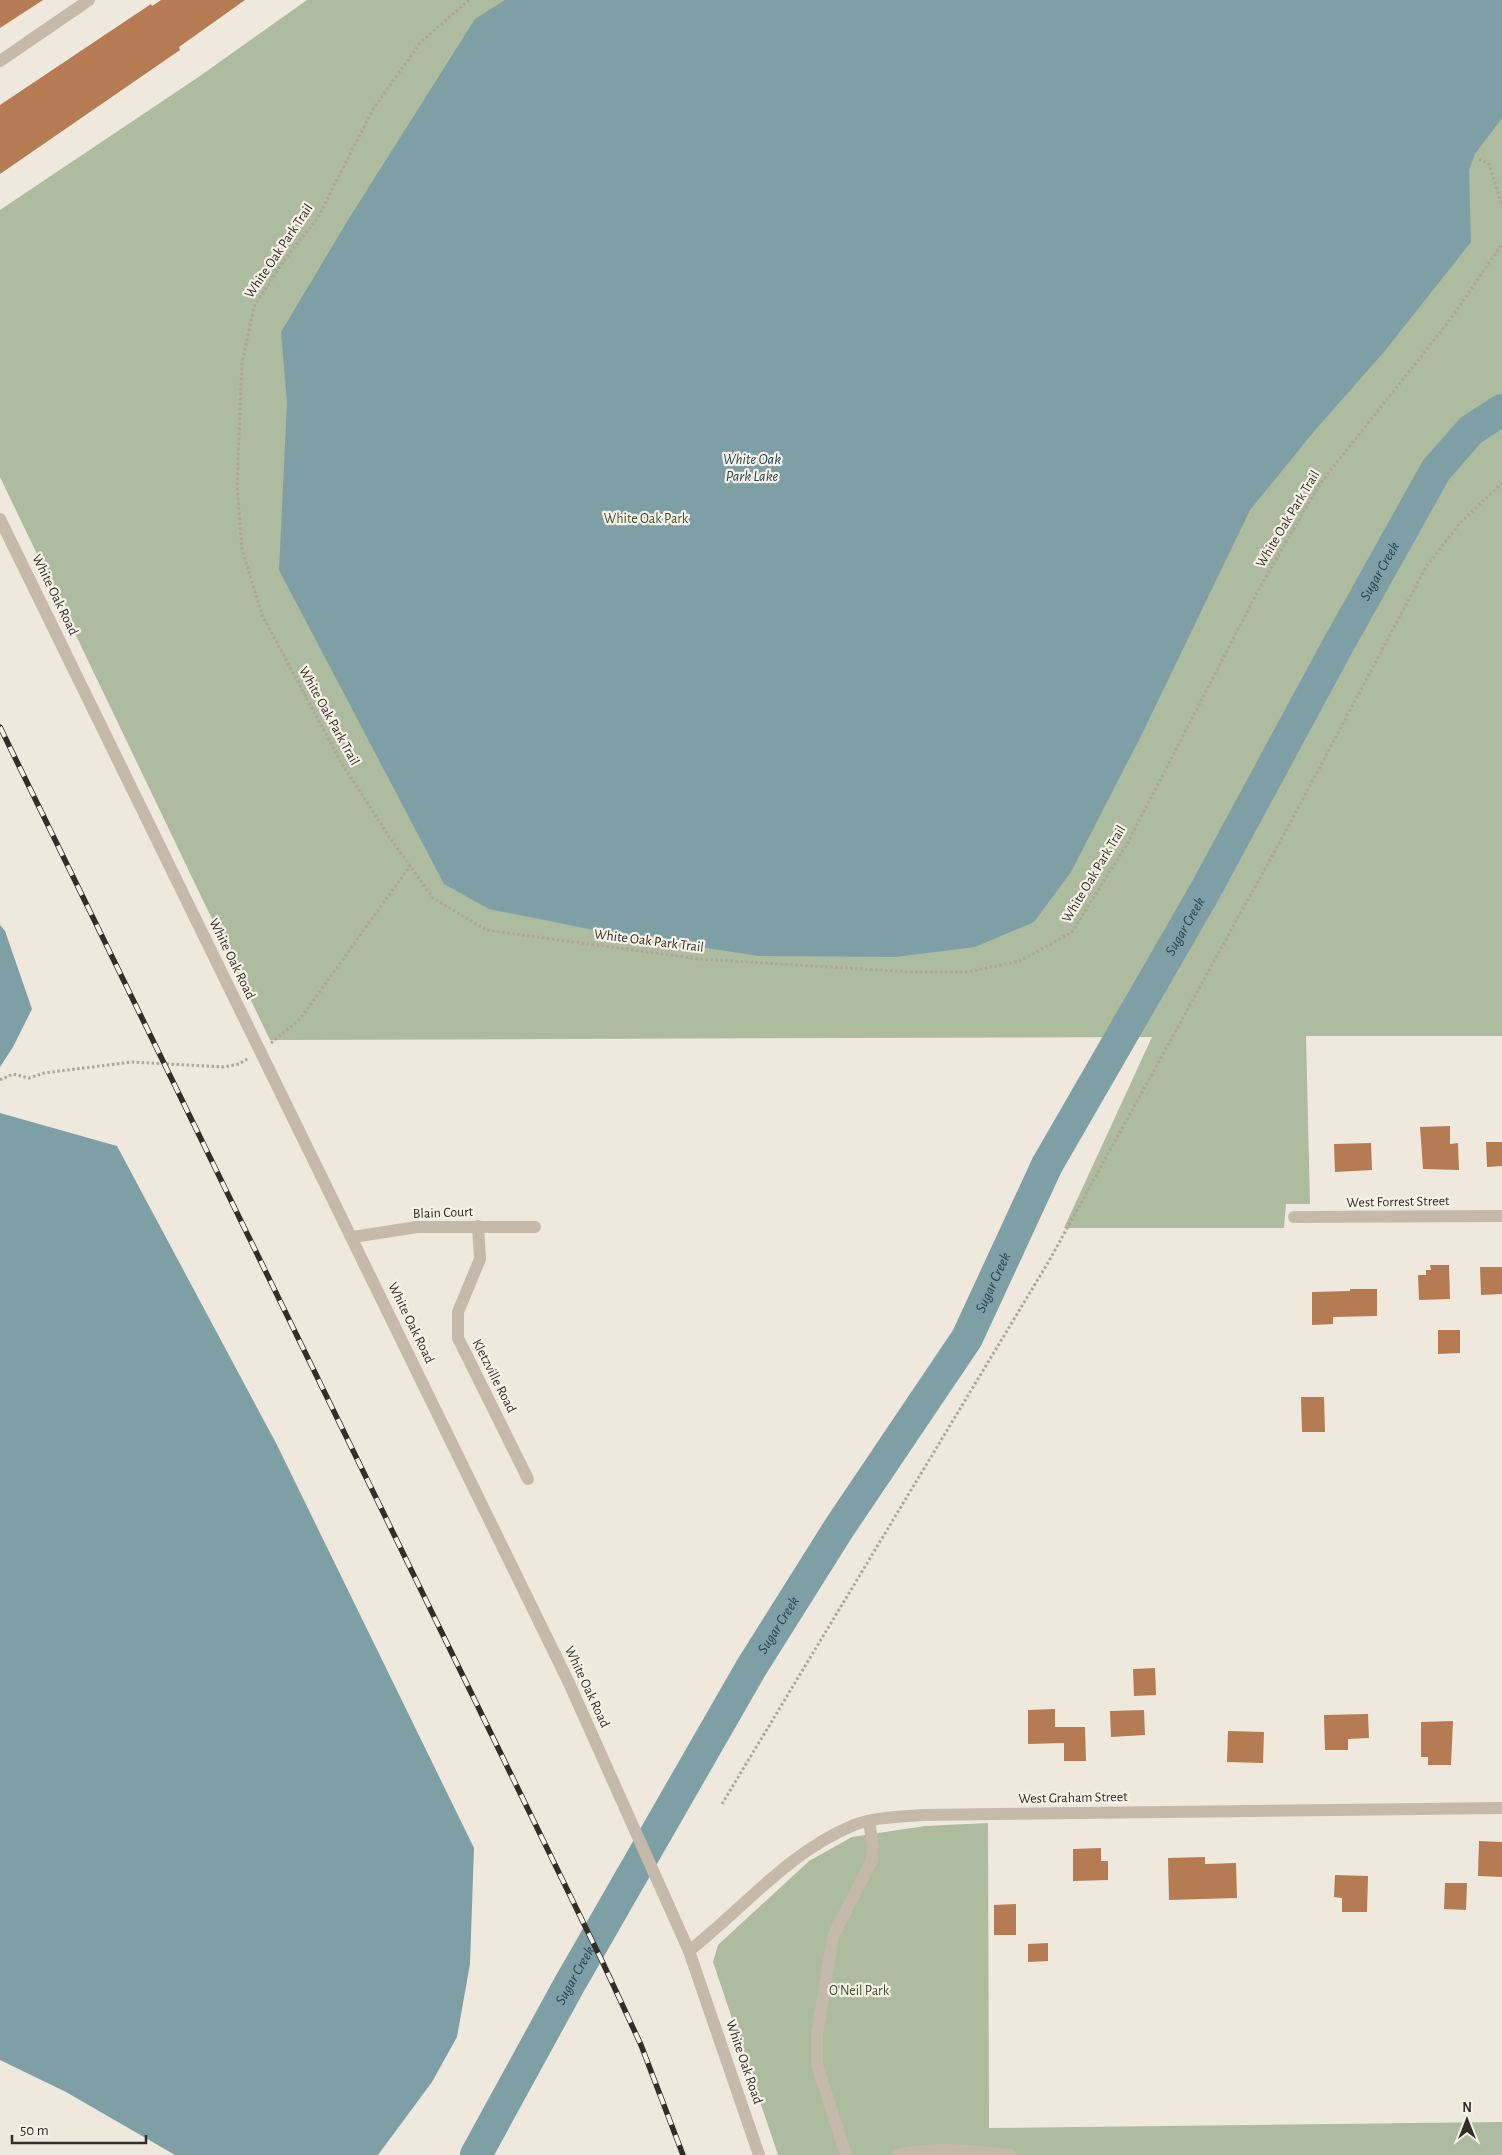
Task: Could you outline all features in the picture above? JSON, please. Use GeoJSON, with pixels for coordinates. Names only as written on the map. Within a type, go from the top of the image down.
{"type":"FeatureCollection","features":[{"type":"Feature","properties":{"kind":"street"},"geometry":{"type":"LineString","coordinates":[[0,61],[89,0]]}},
{"type":"Feature","properties":{"kind":"street","name":"White Oak Road"},"geometry":{"type":"LineString","coordinates":[[0,519],[570,1683],[689,1950],[759,2155]]}},
{"type":"Feature","properties":{"kind":"street","name":"West Forrest Street"},"geometry":{"type":"LineString","coordinates":[[1294,1218],[1502,1216]]}},
{"type":"Feature","properties":{"kind":"street","name":"Kletzville Road"},"geometry":{"type":"LineString","coordinates":[[478,1226],[480,1259],[458,1312],[458,1338],[528,1479]]}},
{"type":"Feature","properties":{"kind":"street","name":"Blain Court"},"geometry":{"type":"LineString","coordinates":[[353,1237],[417,1227],[535,1227]]}},
{"type":"Feature","properties":{"kind":"street","name":"West Graham Street"},"geometry":{"type":"LineString","coordinates":[[689,1950],[724,1924],[792,1860],[817,1843],[855,1825],[869,1821],[922,1815],[1502,1808]]}},
{"type":"Feature","properties":{"kind":"street"},"geometry":{"type":"LineString","coordinates":[[846,2155],[817,2065],[817,2034],[833,1936],[872,1860],[873,1847],[869,1821]]}},
{"type":"Feature","properties":{"kind":"street"},"geometry":{"type":"LineString","coordinates":[[897,2155],[931,2149],[1010,2155]]}},
{"type":"Feature","properties":{"kind":"path","name":"White Oak Park Trail"},"geometry":{"type":"LineString","coordinates":[[469,0],[421,42],[373,109],[317,219],[282,263],[254,307],[242,363],[237,485],[242,549],[262,615],[342,764],[433,898],[486,930],[699,959],[911,972],[967,972],[1020,962],[1072,932],[1127,844],[1260,587],[1319,485],[1450,320],[1502,244]]}},
{"type":"Feature","properties":{"kind":"path"},"geometry":{"type":"LineString","coordinates":[[1479,159],[1489,164],[1502,205]]}},
{"type":"Feature","properties":{"kind":"path"},"geometry":{"type":"LineString","coordinates":[[722,1804],[1049,1261],[1288,827],[1426,567],[1460,523],[1502,483]]}},
{"type":"Feature","properties":{"kind":"path"},"geometry":{"type":"LineString","coordinates":[[0,1080],[13,1074],[29,1078],[44,1073],[132,1062],[224,1066],[240,1064],[260,1051],[300,1019],[410,866]]}},
{"type":"Feature","properties":{"kind":"green space","name":"White Oak Park"},"geometry":{"type":"Polygon","coordinates":[[[307,0],[1502,0],[1502,1036],[1306,1036],[1310,1204],[1286,1204],[1284,1228],[1064,1228],[1152,1037],[270,1040],[0,477],[0,210],[197,78],[307,0]]]}},
{"type":"Feature","properties":{"kind":"green space","name":"O'Neil Park"},"geometry":{"type":"Polygon","coordinates":[[[988,1823],[989,2128],[1502,2122],[1502,2155],[778,2155],[713,1962],[718,1945],[809,1861],[852,1837],[925,1826],[988,1823]]]}},
{"type":"Feature","properties":{"kind":"water","name":"White Oak Park Lake"},"geometry":{"type":"Polygon","coordinates":[[[505,0],[1502,0],[1502,118],[1475,154],[1469,170],[1471,242],[1384,352],[1316,429],[1250,510],[1142,734],[1071,872],[1034,922],[975,947],[895,957],[759,956],[609,933],[489,909],[444,884],[279,570],[287,403],[281,332],[348,220],[475,19],[505,0]]]}},
{"type":"Feature","properties":{"kind":"water"},"geometry":{"type":"Polygon","coordinates":[[[0,925],[5,931],[32,1009],[13,1047],[0,1067],[0,925]]]}},
{"type":"Feature","properties":{"kind":"water"},"geometry":{"type":"Polygon","coordinates":[[[0,1113],[117,1146],[277,1445],[474,1848],[470,1964],[457,2037],[432,2082],[378,2155],[175,2155],[66,2092],[0,2060],[0,1113]]]}},
{"type":"Feature","properties":{"kind":"building"},"geometry":{"type":"Polygon","coordinates":[[[0,0],[43,0],[0,28],[0,0]]]}},
{"type":"Feature","properties":{"kind":"building"},"geometry":{"type":"Polygon","coordinates":[[[161,0],[245,0],[179,47],[180,50],[0,174],[0,105],[151,4],[152,6],[161,0]]]}},
{"type":"Feature","properties":{"kind":"building"},"geometry":{"type":"Polygon","coordinates":[[[1450,1126],[1450,1144],[1458,1143],[1459,1170],[1423,1169],[1420,1127],[1450,1126]]]}},
{"type":"Feature","properties":{"kind":"building"},"geometry":{"type":"Polygon","coordinates":[[[1486,1142],[1502,1142],[1502,1166],[1487,1167],[1486,1142]]]}},
{"type":"Feature","properties":{"kind":"building"},"geometry":{"type":"Polygon","coordinates":[[[1371,1143],[1372,1170],[1335,1172],[1334,1144],[1371,1143]]]}},
{"type":"Feature","properties":{"kind":"building"},"geometry":{"type":"Polygon","coordinates":[[[1430,1265],[1449,1265],[1450,1299],[1419,1300],[1418,1275],[1426,1275],[1426,1270],[1431,1270],[1430,1265]]]}},
{"type":"Feature","properties":{"kind":"building"},"geometry":{"type":"Polygon","coordinates":[[[1480,1267],[1502,1267],[1502,1294],[1481,1295],[1480,1267]]]}},
{"type":"Feature","properties":{"kind":"building"},"geometry":{"type":"Polygon","coordinates":[[[1350,1289],[1377,1289],[1377,1316],[1333,1317],[1333,1324],[1312,1325],[1312,1292],[1350,1291],[1350,1289]]]}},
{"type":"Feature","properties":{"kind":"building"},"geometry":{"type":"Polygon","coordinates":[[[1438,1330],[1460,1330],[1460,1353],[1438,1354],[1438,1330]]]}},
{"type":"Feature","properties":{"kind":"building"},"geometry":{"type":"Polygon","coordinates":[[[1301,1397],[1324,1397],[1325,1432],[1302,1432],[1301,1397]]]}},
{"type":"Feature","properties":{"kind":"building"},"geometry":{"type":"Polygon","coordinates":[[[1155,1668],[1156,1695],[1134,1696],[1133,1669],[1155,1668]]]}},
{"type":"Feature","properties":{"kind":"building"},"geometry":{"type":"Polygon","coordinates":[[[1055,1709],[1055,1727],[1085,1727],[1086,1761],[1064,1761],[1064,1743],[1028,1744],[1028,1710],[1055,1709]]]}},
{"type":"Feature","properties":{"kind":"building"},"geometry":{"type":"Polygon","coordinates":[[[1144,1710],[1145,1735],[1111,1737],[1110,1711],[1144,1710]]]}},
{"type":"Feature","properties":{"kind":"building"},"geometry":{"type":"Polygon","coordinates":[[[1368,1714],[1369,1738],[1348,1739],[1348,1750],[1325,1750],[1324,1715],[1368,1714]]]}},
{"type":"Feature","properties":{"kind":"building"},"geometry":{"type":"Polygon","coordinates":[[[1453,1721],[1451,1765],[1428,1765],[1428,1757],[1421,1757],[1421,1722],[1453,1721]]]}},
{"type":"Feature","properties":{"kind":"building"},"geometry":{"type":"Polygon","coordinates":[[[1228,1731],[1264,1732],[1263,1763],[1227,1762],[1228,1731]]]}},
{"type":"Feature","properties":{"kind":"building"},"geometry":{"type":"Polygon","coordinates":[[[1479,1841],[1502,1842],[1502,1877],[1478,1876],[1479,1841]]]}},
{"type":"Feature","properties":{"kind":"building"},"geometry":{"type":"Polygon","coordinates":[[[1101,1848],[1101,1861],[1108,1861],[1108,1880],[1073,1881],[1073,1849],[1101,1848]]]}},
{"type":"Feature","properties":{"kind":"building"},"geometry":{"type":"Polygon","coordinates":[[[1205,1857],[1205,1864],[1236,1863],[1237,1898],[1169,1900],[1168,1858],[1205,1857]]]}},
{"type":"Feature","properties":{"kind":"building"},"geometry":{"type":"Polygon","coordinates":[[[1335,1875],[1368,1876],[1367,1912],[1342,1912],[1342,1898],[1334,1897],[1335,1875]]]}},
{"type":"Feature","properties":{"kind":"building"},"geometry":{"type":"Polygon","coordinates":[[[1445,1883],[1467,1883],[1466,1910],[1444,1909],[1445,1883]]]}},
{"type":"Feature","properties":{"kind":"building"},"geometry":{"type":"Polygon","coordinates":[[[1016,1904],[1016,1935],[994,1935],[994,1905],[1016,1904]]]}},
{"type":"Feature","properties":{"kind":"building"},"geometry":{"type":"Polygon","coordinates":[[[1048,1943],[1048,1961],[1028,1962],[1028,1944],[1048,1943]]]}},
{"type":"Feature","properties":{"kind":"waterway","name":"Sugar Creek"},"geometry":{"type":"LineString","coordinates":[[476,2155],[569,1985],[751,1668],[839,1528],[967,1338],[1047,1165],[1204,893],[1337,647],[1436,470],[1471,430],[1502,410]]}},
{"type":"Feature","properties":{"kind":"railway"},"geometry":{"type":"LineString","coordinates":[[0,727],[603,1963],[641,2045],[683,2155]]}}]}
